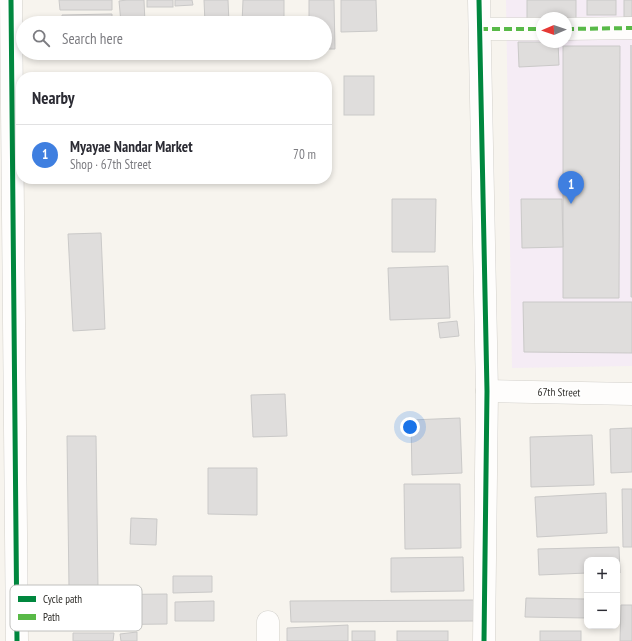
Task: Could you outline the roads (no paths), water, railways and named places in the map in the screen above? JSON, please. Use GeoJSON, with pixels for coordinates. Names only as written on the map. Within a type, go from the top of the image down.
{"type":"FeatureCollection","features":[{"type":"Feature","properties":{"kind":"street"},"geometry":{"type":"LineString","coordinates":[[11,0],[6,161],[8,378],[15,585]]}},
{"type":"Feature","properties":{"kind":"street"},"geometry":{"type":"LineString","coordinates":[[479,0],[487,391],[484,641]]}},
{"type":"Feature","properties":{"kind":"street"},"geometry":{"type":"LineString","coordinates":[[572,29],[632,28]]}},
{"type":"Feature","properties":{"kind":"street"},"geometry":{"type":"LineString","coordinates":[[480,29],[536,29]]}},
{"type":"Feature","properties":{"kind":"street","name":"67th Street"},"geometry":{"type":"LineString","coordinates":[[487,391],[632,394]]}},
{"type":"Feature","properties":{"kind":"street"},"geometry":{"type":"LineString","coordinates":[[17,631],[17,641]]}},
{"type":"Feature","properties":{"kind":"place","name":"Myayae Nandar Market"},"geometry":{"type":"Point","coordinates":[571,204]}}]}
